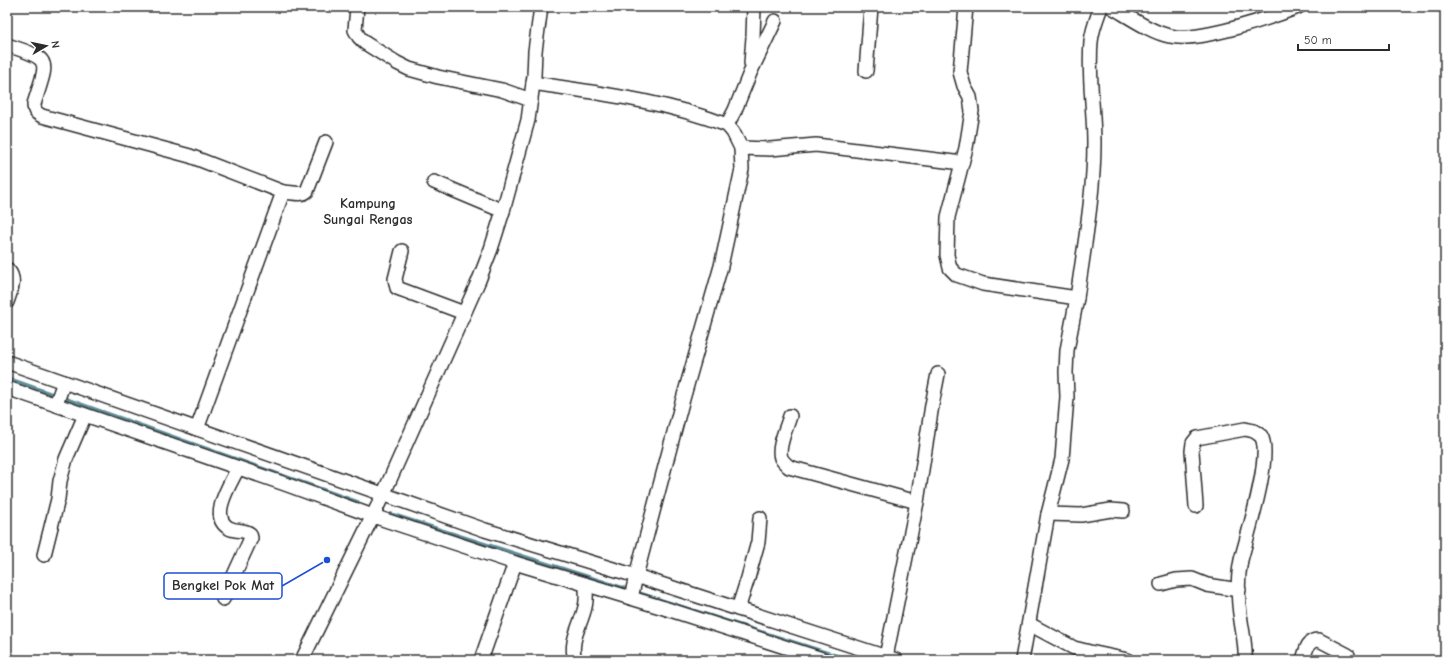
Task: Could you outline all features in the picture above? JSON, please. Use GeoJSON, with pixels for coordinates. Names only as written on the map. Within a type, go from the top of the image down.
{"type":"FeatureCollection","features":[{"type":"Feature","properties":{"kind":"street"},"geometry":{"type":"LineString","coordinates":[[357,7],[355,30],[359,37],[365,43],[397,63],[409,69],[502,90],[531,100]]}},
{"type":"Feature","properties":{"kind":"street"},"geometry":{"type":"LineString","coordinates":[[302,660],[383,495],[492,249],[504,211],[526,127],[534,80],[535,51],[541,7]]}},
{"type":"Feature","properties":{"kind":"street"},"geometry":{"type":"LineString","coordinates":[[534,80],[542,51],[550,7]]}},
{"type":"Feature","properties":{"kind":"street"},"geometry":{"type":"LineString","coordinates":[[750,73],[754,7]]}},
{"type":"Feature","properties":{"kind":"street"},"geometry":{"type":"LineString","coordinates":[[866,71],[871,7]]}},
{"type":"Feature","properties":{"kind":"street"},"geometry":{"type":"LineString","coordinates":[[966,7],[960,72],[964,86],[970,97],[972,111],[962,163],[948,217],[947,255],[950,268],[957,275],[983,284],[1077,298]]}},
{"type":"Feature","properties":{"kind":"street"},"geometry":{"type":"LineString","coordinates":[[1022,660],[1048,514],[1062,459],[1067,397],[1067,350],[1086,238],[1092,177],[1094,143],[1090,72],[1091,42],[1101,7]]}},
{"type":"Feature","properties":{"kind":"street"},"geometry":{"type":"LineString","coordinates":[[1112,7],[1153,30],[1169,36],[1189,38],[1265,19],[1298,7]]}},
{"type":"Feature","properties":{"kind":"street"},"geometry":{"type":"LineString","coordinates":[[727,125],[775,21]]}},
{"type":"Feature","properties":{"kind":"street"},"geometry":{"type":"LineString","coordinates":[[7,45],[33,53],[40,57],[44,63],[45,70],[34,104],[36,113],[42,116],[190,156],[283,192],[305,193],[326,142]]}},
{"type":"Feature","properties":{"kind":"street"},"geometry":{"type":"LineString","coordinates":[[534,80],[629,98],[705,116],[727,125],[733,132],[741,148],[742,169],[721,266],[681,406],[633,588]]}},
{"type":"Feature","properties":{"kind":"street"},"geometry":{"type":"LineString","coordinates":[[741,148],[770,149],[816,145],[962,163]]}},
{"type":"Feature","properties":{"kind":"street"},"geometry":{"type":"LineString","coordinates":[[434,182],[504,211]]}},
{"type":"Feature","properties":{"kind":"street"},"geometry":{"type":"LineString","coordinates":[[197,429],[283,192]]}},
{"type":"Feature","properties":{"kind":"street"},"geometry":{"type":"LineString","coordinates":[[402,251],[395,279],[397,288],[464,313]]}},
{"type":"Feature","properties":{"kind":"street"},"geometry":{"type":"LineString","coordinates":[[7,269],[13,282],[7,302]]}},
{"type":"Feature","properties":{"kind":"street"},"geometry":{"type":"LineString","coordinates":[[7,362],[63,384],[197,429],[485,530],[633,588],[825,660]]}},
{"type":"Feature","properties":{"kind":"street"},"geometry":{"type":"LineString","coordinates":[[7,388],[56,403],[85,415],[373,516],[515,563],[586,584],[633,588],[738,609],[891,659],[938,374]]}},
{"type":"Feature","properties":{"kind":"street"},"geometry":{"type":"LineString","coordinates":[[56,403],[63,384]]}},
{"type":"Feature","properties":{"kind":"street"},"geometry":{"type":"LineString","coordinates":[[44,555],[66,459],[85,415]]}},
{"type":"Feature","properties":{"kind":"street"},"geometry":{"type":"LineString","coordinates":[[790,416],[780,448],[780,456],[789,468],[917,502]]}},
{"type":"Feature","properties":{"kind":"street"},"geometry":{"type":"LineString","coordinates":[[1196,506],[1192,451],[1193,443],[1196,438],[1245,429],[1254,431],[1261,436],[1265,448],[1254,513],[1241,562],[1239,590],[1241,620],[1246,650],[1245,660]]}},
{"type":"Feature","properties":{"kind":"street"},"geometry":{"type":"LineString","coordinates":[[223,599],[251,538],[250,534],[247,532],[230,529],[223,524],[220,515],[220,506],[238,468]]}},
{"type":"Feature","properties":{"kind":"street"},"geometry":{"type":"LineString","coordinates":[[1048,514],[1082,515],[1112,510],[1123,511]]}},
{"type":"Feature","properties":{"kind":"street"},"geometry":{"type":"LineString","coordinates":[[738,609],[758,542],[760,518]]}},
{"type":"Feature","properties":{"kind":"street"},"geometry":{"type":"LineString","coordinates":[[481,660],[515,563]]}},
{"type":"Feature","properties":{"kind":"street"},"geometry":{"type":"LineString","coordinates":[[1161,584],[1176,580],[1192,579],[1207,585],[1239,590]]}},
{"type":"Feature","properties":{"kind":"street"},"geometry":{"type":"LineString","coordinates":[[575,660],[572,649],[586,606],[586,584]]}},
{"type":"Feature","properties":{"kind":"street"},"geometry":{"type":"LineString","coordinates":[[1029,624],[1074,648],[1121,659]]}},
{"type":"Feature","properties":{"kind":"street"},"geometry":{"type":"LineString","coordinates":[[1304,660],[1307,646],[1310,642],[1315,640],[1319,640],[1348,655]]}},
{"type":"Feature","properties":{"kind":"waterway"},"geometry":{"type":"LineString","coordinates":[[7,378],[358,502]]}},
{"type":"Feature","properties":{"kind":"waterway"},"geometry":{"type":"LineString","coordinates":[[391,514],[630,590]]}},
{"type":"Feature","properties":{"kind":"waterway"},"geometry":{"type":"LineString","coordinates":[[636,592],[850,660]]}},
{"type":"Feature","properties":{"kind":"place","name":"Bengkel Pok Mat"},"geometry":{"type":"Point","coordinates":[327,560]}},
{"type":"Feature","properties":{"kind":"district","name":"Kampung Sungai Rengas"},"geometry":{"type":"Point","coordinates":[368,212]}}]}
